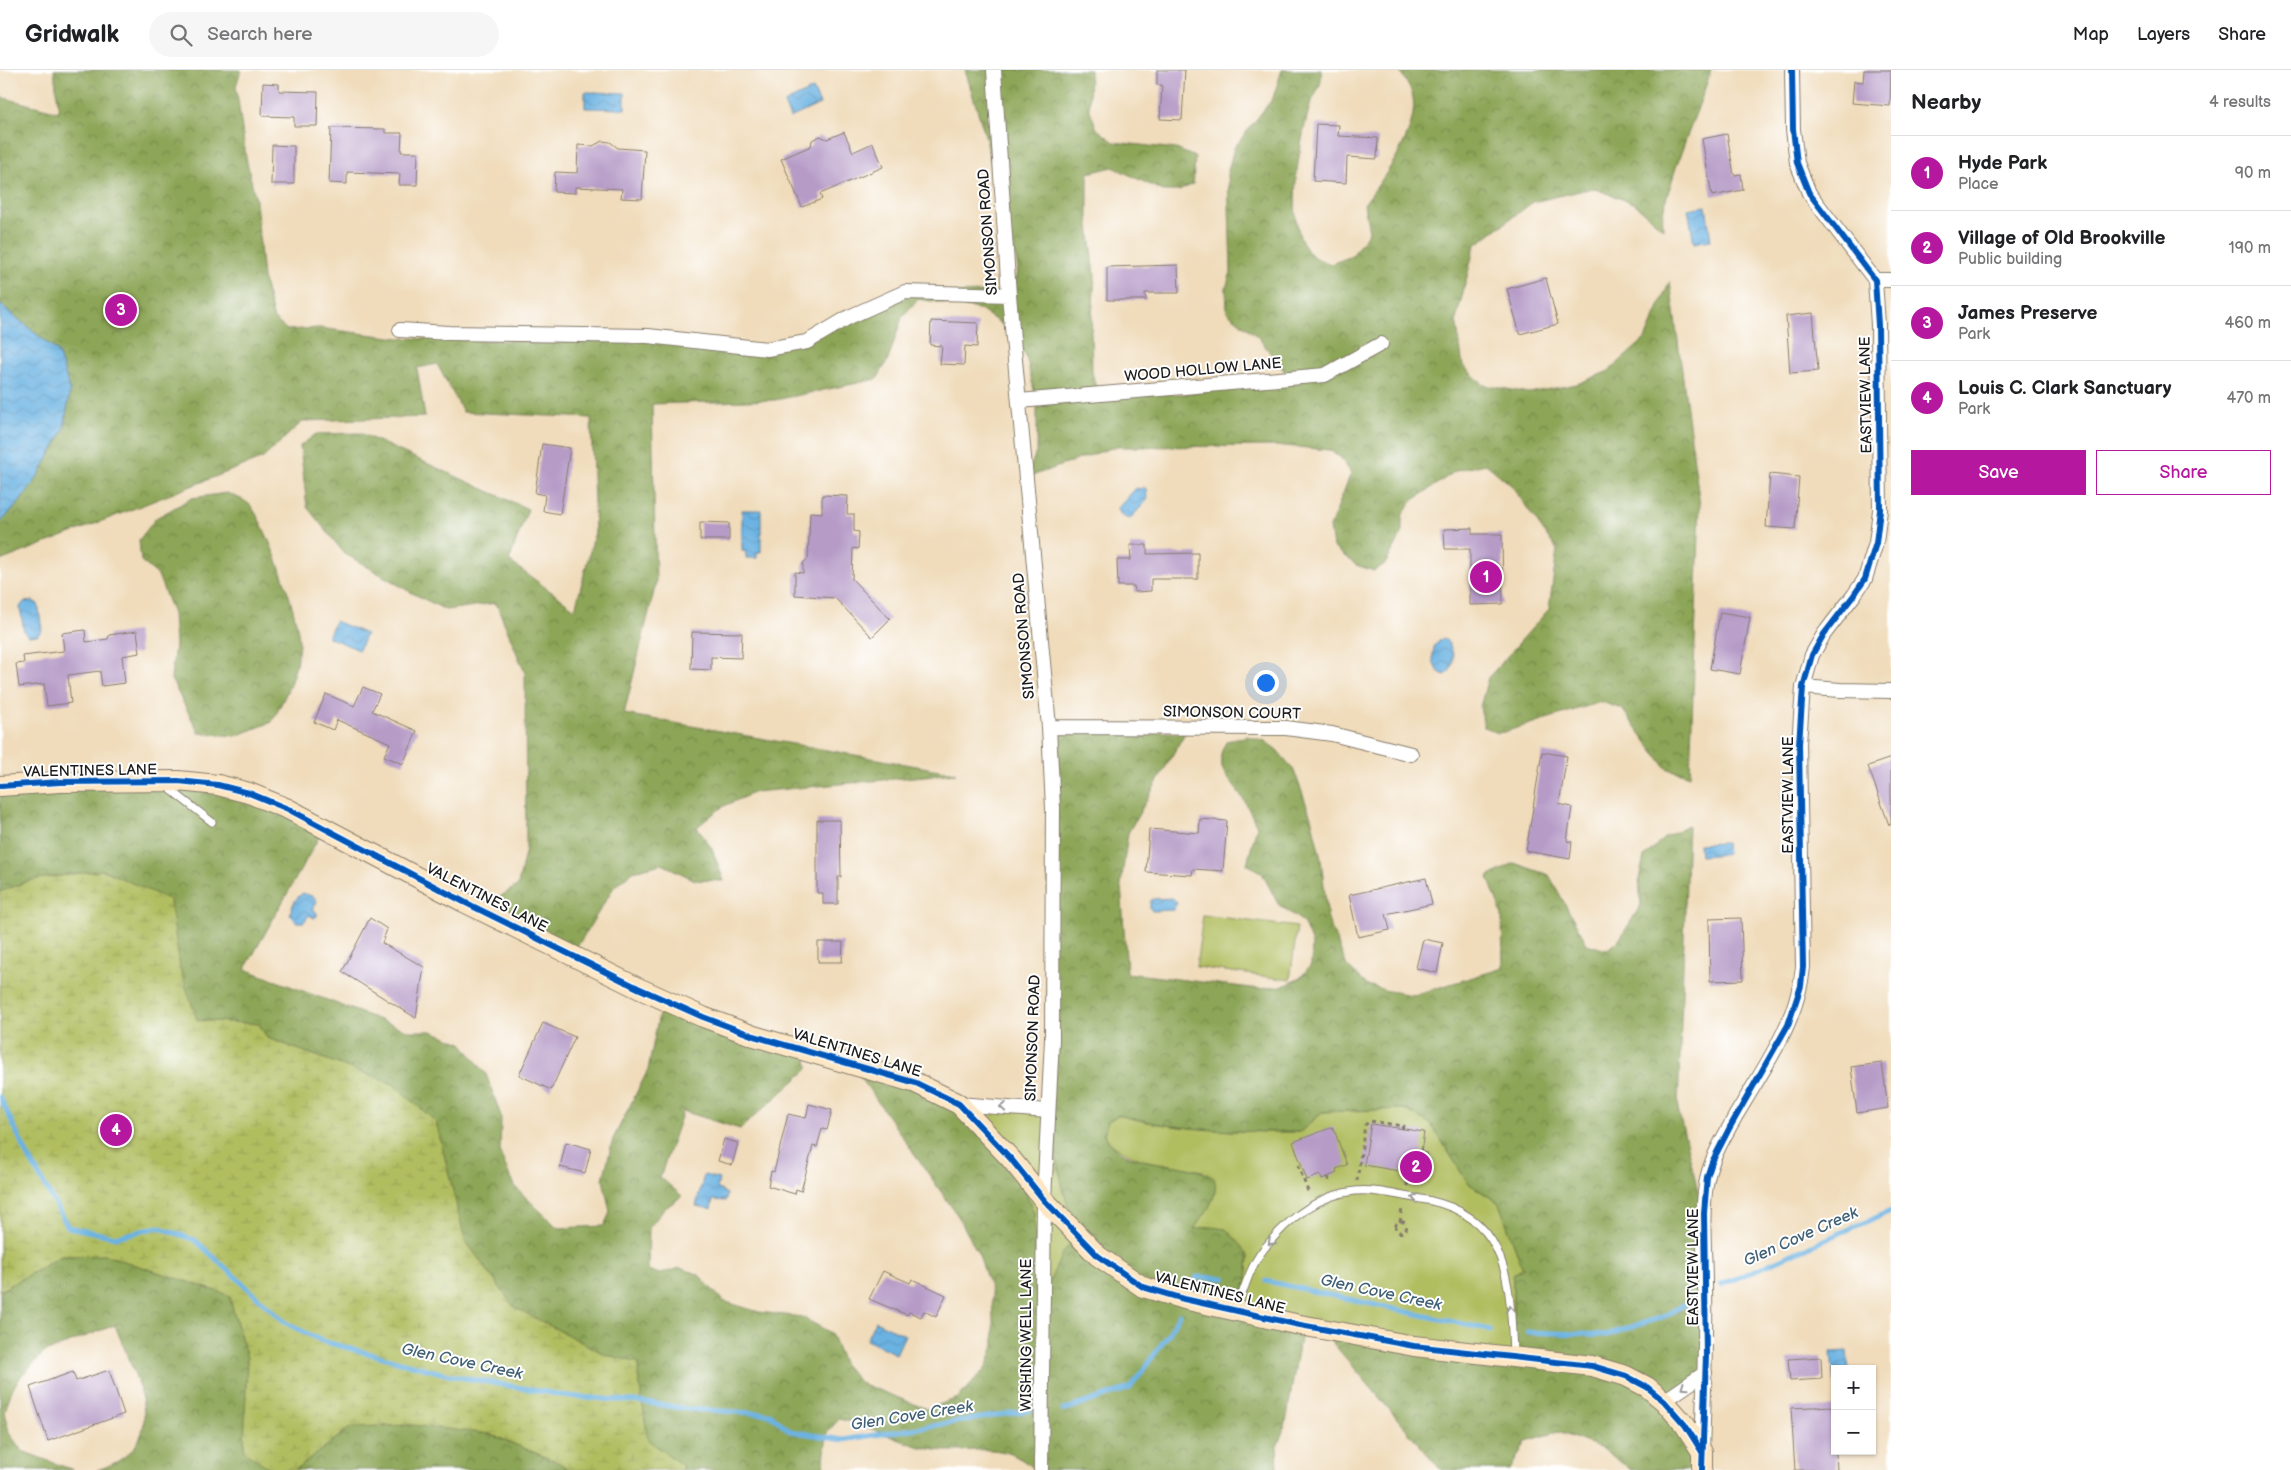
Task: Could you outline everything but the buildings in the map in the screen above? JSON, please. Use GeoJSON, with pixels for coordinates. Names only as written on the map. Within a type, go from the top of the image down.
{"type":"FeatureCollection","features":[{"type":"Feature","properties":{"kind":"street","name":"SIMONSON ROAD"},"geometry":{"type":"LineString","coordinates":[[994,70],[1009,295],[1049,727],[1053,808],[1052,1039],[1044,1200]]}},
{"type":"Feature","properties":{"kind":"street"},"geometry":{"type":"LineString","coordinates":[[1792,70],[1792,129],[1797,163],[1809,193],[1875,280],[1891,280]]}},
{"type":"Feature","properties":{"kind":"street","name":"EASTVIEW LANE"},"geometry":{"type":"LineString","coordinates":[[1702,1461],[1704,1213],[1707,1177],[1712,1162],[1730,1127],[1788,1025],[1801,986],[1803,966],[1799,744],[1803,687],[1812,655],[1824,634],[1865,578],[1876,543],[1880,510],[1878,325],[1875,280]]}},
{"type":"Feature","properties":{"kind":"street"},"geometry":{"type":"LineString","coordinates":[[400,330],[459,333],[648,336],[767,349],[807,342],[849,317],[904,292],[1009,295]]}},
{"type":"Feature","properties":{"kind":"street","name":"WOOD HOLLOW LANE"},"geometry":{"type":"LineString","coordinates":[[1019,400],[1326,375],[1381,344]]}},
{"type":"Feature","properties":{"kind":"street"},"geometry":{"type":"LineString","coordinates":[[1803,687],[1840,690],[1891,690]]}},
{"type":"Feature","properties":{"kind":"street","name":"SIMONSON COURT"},"geometry":{"type":"LineString","coordinates":[[1049,727],[1286,728],[1332,734],[1411,754]]}},
{"type":"Feature","properties":{"kind":"street","name":"VALENTINES LANE"},"geometry":{"type":"LineString","coordinates":[[0,786],[60,782],[160,782],[218,785],[250,793],[288,808],[464,902],[638,988],[754,1036],[916,1083],[959,1104],[1011,1159],[1044,1200],[1098,1256],[1143,1287],[1184,1299],[1295,1324],[1414,1346],[1592,1366],[1626,1376],[1646,1387],[1664,1401],[1685,1425],[1702,1461]]}},
{"type":"Feature","properties":{"kind":"street"},"geometry":{"type":"LineString","coordinates":[[959,1104],[1047,1111]]}},
{"type":"Feature","properties":{"kind":"street","name":"WISHING WELL LANE"},"geometry":{"type":"LineString","coordinates":[[1041,1470],[1044,1200]]}},
{"type":"Feature","properties":{"kind":"street"},"geometry":{"type":"LineString","coordinates":[[1664,1401],[1704,1373]]}},
{"type":"Feature","properties":{"kind":"lane"},"geometry":{"type":"LineString","coordinates":[[160,782],[212,822]]}},
{"type":"Feature","properties":{"kind":"lane"},"geometry":{"type":"LineString","coordinates":[[1237,1311],[1246,1280],[1262,1251],[1304,1208],[1331,1195],[1356,1191],[1372,1191],[1435,1201],[1468,1216],[1481,1227],[1499,1255],[1506,1276],[1510,1305],[1513,1358]]}},
{"type":"Feature","properties":{"kind":"path"},"geometry":{"type":"LineString","coordinates":[[1356,1191],[1365,1125],[1370,1121],[1403,1126],[1402,1129]]}},
{"type":"Feature","properties":{"kind":"path"},"geometry":{"type":"LineString","coordinates":[[1362,1150],[1366,1151]]}},
{"type":"Feature","properties":{"kind":"path"},"geometry":{"type":"LineString","coordinates":[[1298,1165],[1313,1204]]}},
{"type":"Feature","properties":{"kind":"green space"},"geometry":{"type":"Polygon","coordinates":[[[54,70],[241,70],[236,86],[246,158],[256,201],[263,278],[274,319],[287,330],[319,328],[398,338],[557,342],[643,340],[770,352],[904,295],[1012,291],[1018,269],[1014,248],[1004,227],[985,135],[965,70],[1090,70],[1089,108],[1097,129],[1114,142],[1176,149],[1195,157],[1193,184],[1179,191],[1163,191],[1113,167],[1088,173],[1088,217],[1095,276],[1091,331],[1092,372],[1096,387],[1107,394],[1186,394],[1289,377],[1258,337],[1227,312],[1226,288],[1231,272],[1228,171],[1234,148],[1273,98],[1282,70],[1321,70],[1321,82],[1309,109],[1301,143],[1295,208],[1303,244],[1313,256],[1331,264],[1352,256],[1369,232],[1364,204],[1391,166],[1412,121],[1414,106],[1412,93],[1401,72],[1402,70],[1711,70],[1667,195],[1663,212],[1663,229],[1635,204],[1593,188],[1533,202],[1475,245],[1456,320],[1463,366],[1484,385],[1529,393],[1577,384],[1609,371],[1645,339],[1670,281],[1700,506],[1690,776],[1666,768],[1622,709],[1601,702],[1504,732],[1498,733],[1484,727],[1480,707],[1488,678],[1549,609],[1557,550],[1511,485],[1486,464],[1457,470],[1412,501],[1402,516],[1402,534],[1385,564],[1374,571],[1356,565],[1333,547],[1330,527],[1351,473],[1341,458],[1330,450],[1285,446],[1114,447],[1026,478],[1037,450],[1037,403],[1026,356],[1003,325],[979,309],[918,299],[902,317],[888,360],[877,379],[775,400],[652,404],[656,583],[624,714],[956,773],[755,792],[722,807],[697,827],[712,849],[724,881],[695,880],[662,864],[633,871],[614,887],[572,955],[480,910],[518,885],[526,848],[525,673],[496,603],[446,610],[412,593],[344,553],[307,507],[300,446],[316,434],[360,433],[528,509],[509,561],[575,609],[595,532],[591,418],[463,412],[437,364],[417,368],[425,417],[303,421],[263,458],[0,561],[0,523],[19,503],[37,478],[64,430],[70,390],[58,352],[0,304],[0,97],[59,112],[54,70]]]}},
{"type":"Feature","properties":{"kind":"green space"},"geometry":{"type":"Polygon","coordinates":[[[227,493],[250,505],[265,532],[288,594],[298,631],[299,644],[293,675],[272,722],[236,736],[199,733],[171,679],[175,645],[173,614],[158,575],[141,561],[139,540],[156,518],[192,498],[227,493]]]}},
{"type":"Feature","properties":{"kind":"green space"},"geometry":{"type":"Polygon","coordinates":[[[1049,727],[1185,733],[1128,833],[1121,884],[1127,973],[1260,989],[1286,985],[1300,978],[1311,965],[1312,944],[1303,922],[1278,904],[1262,873],[1247,864],[1257,826],[1244,800],[1227,777],[1221,764],[1223,749],[1227,741],[1247,736],[1265,741],[1277,750],[1294,770],[1311,817],[1321,859],[1328,920],[1347,966],[1367,985],[1388,991],[1414,995],[1503,968],[1502,915],[1488,877],[1514,863],[1549,875],[1587,944],[1606,950],[1619,940],[1641,905],[1639,879],[1644,857],[1664,838],[1688,825],[1678,1109],[1705,1219],[1705,1373],[1667,1396],[1700,1453],[1700,1470],[1631,1470],[1602,1448],[1558,1432],[1526,1441],[1510,1470],[1441,1470],[1321,1329],[1513,1357],[1513,1274],[1523,1269],[1499,1203],[1468,1183],[1431,1124],[1404,1109],[1322,1112],[1300,1132],[1208,1130],[1162,1124],[1118,1115],[1108,1121],[1104,1134],[1112,1146],[1124,1154],[1150,1162],[1203,1172],[1214,1178],[1215,1192],[1213,1198],[1207,1211],[1194,1229],[1210,1227],[1226,1229],[1249,1257],[1247,1280],[1237,1311],[1302,1326],[1286,1423],[1277,1447],[1278,1470],[1035,1470],[1022,1460],[1009,1454],[984,1450],[945,1451],[930,1449],[907,1443],[862,1425],[839,1419],[827,1433],[823,1470],[681,1470],[683,1466],[648,1441],[638,1375],[639,1363],[606,1355],[514,1307],[465,1240],[436,1122],[393,1084],[267,1038],[259,1024],[196,1020],[180,969],[169,900],[103,870],[31,880],[0,892],[0,786],[218,785],[324,828],[245,969],[409,1031],[431,1031],[462,1043],[486,1074],[501,1116],[500,1153],[514,1186],[558,1228],[604,1226],[610,1212],[603,1179],[613,1139],[648,1070],[662,999],[807,1050],[808,1069],[740,1129],[683,1111],[660,1177],[682,1196],[664,1209],[649,1228],[648,1270],[660,1274],[679,1268],[698,1274],[723,1301],[759,1312],[802,1317],[831,1333],[843,1363],[860,1383],[927,1409],[958,1398],[986,1368],[994,1346],[992,1294],[979,1255],[958,1216],[850,1062],[959,1104],[1011,1159],[1034,1213],[1038,1307],[1062,1254],[1076,1236],[1063,1188],[1047,1111],[1049,727]]]}},
{"type":"Feature","properties":{"kind":"green space"},"geometry":{"type":"Polygon","coordinates":[[[103,870],[170,900],[180,969],[197,1020],[259,1024],[267,1038],[393,1084],[436,1122],[465,1240],[514,1307],[606,1355],[639,1363],[638,1375],[648,1440],[683,1466],[681,1470],[569,1470],[560,1463],[490,1434],[413,1425],[351,1427],[295,1470],[272,1470],[244,1451],[247,1358],[229,1295],[105,1255],[61,1256],[0,1291],[0,892],[31,880],[103,870]]]}},
{"type":"Feature","properties":{"kind":"green space"},"geometry":{"type":"Polygon","coordinates":[[[1203,915],[1297,927],[1290,980],[1196,967],[1203,915]]]}},
{"type":"Feature","properties":{"kind":"green space"},"geometry":{"type":"Polygon","coordinates":[[[959,1104],[1047,1111],[1063,1188],[1076,1236],[1037,1308],[1034,1213],[1011,1159],[959,1104]]]}},
{"type":"Feature","properties":{"kind":"green space"},"geometry":{"type":"Polygon","coordinates":[[[1404,1109],[1431,1124],[1468,1183],[1499,1203],[1523,1269],[1513,1274],[1513,1357],[1237,1311],[1247,1280],[1249,1257],[1210,1227],[1193,1229],[1206,1212],[1203,1171],[1142,1160],[1112,1146],[1104,1134],[1108,1121],[1118,1115],[1162,1124],[1208,1130],[1300,1132],[1322,1112],[1404,1109]]]}},
{"type":"Feature","properties":{"kind":"green space"},"geometry":{"type":"Polygon","coordinates":[[[105,1255],[229,1295],[247,1358],[244,1450],[272,1470],[97,1470],[122,1459],[136,1444],[143,1427],[144,1408],[139,1388],[115,1325],[45,1352],[21,1376],[12,1390],[5,1411],[9,1433],[22,1451],[73,1470],[0,1470],[0,1291],[62,1256],[105,1255]]]}},
{"type":"Feature","properties":{"kind":"green space"},"geometry":{"type":"Polygon","coordinates":[[[413,1425],[490,1434],[560,1463],[569,1470],[295,1470],[351,1427],[413,1425]]]}},
{"type":"Feature","properties":{"kind":"water"},"geometry":{"type":"Polygon","coordinates":[[[813,89],[820,104],[790,118],[784,103],[813,89]]]}},
{"type":"Feature","properties":{"kind":"water"},"geometry":{"type":"Polygon","coordinates":[[[585,92],[625,93],[625,109],[585,108],[585,92]]]}},
{"type":"Feature","properties":{"kind":"water"},"geometry":{"type":"Polygon","coordinates":[[[1706,206],[1711,240],[1694,243],[1688,209],[1706,206]]]}},
{"type":"Feature","properties":{"kind":"water"},"geometry":{"type":"Polygon","coordinates":[[[0,304],[58,352],[70,390],[64,429],[37,478],[19,503],[0,523],[0,304]]]}},
{"type":"Feature","properties":{"kind":"water"},"geometry":{"type":"Polygon","coordinates":[[[1144,487],[1148,491],[1146,494],[1148,499],[1130,519],[1123,516],[1118,508],[1136,488],[1141,489],[1144,487]]]}},
{"type":"Feature","properties":{"kind":"water"},"geometry":{"type":"Polygon","coordinates":[[[742,510],[761,510],[761,552],[757,552],[757,558],[746,558],[746,552],[742,551],[742,510]]]}},
{"type":"Feature","properties":{"kind":"water"},"geometry":{"type":"Polygon","coordinates":[[[33,601],[38,604],[42,630],[38,635],[28,636],[24,632],[20,607],[24,602],[33,601]]]}},
{"type":"Feature","properties":{"kind":"water"},"geometry":{"type":"Polygon","coordinates":[[[335,621],[366,634],[359,650],[328,637],[335,621]]]}},
{"type":"Feature","properties":{"kind":"water"},"geometry":{"type":"Polygon","coordinates":[[[1443,638],[1450,646],[1453,656],[1449,672],[1445,675],[1437,670],[1433,658],[1435,645],[1443,638]]]}},
{"type":"Feature","properties":{"kind":"water"},"geometry":{"type":"Polygon","coordinates":[[[1726,843],[1727,854],[1700,856],[1699,844],[1726,843]]]}},
{"type":"Feature","properties":{"kind":"water"},"geometry":{"type":"Polygon","coordinates":[[[303,893],[314,897],[317,902],[312,909],[317,913],[317,916],[314,918],[309,915],[304,922],[297,922],[290,915],[294,902],[303,893]]]}},
{"type":"Feature","properties":{"kind":"water"},"geometry":{"type":"Polygon","coordinates":[[[1173,898],[1177,903],[1173,910],[1152,911],[1150,908],[1150,901],[1153,899],[1173,898]]]}},
{"type":"Feature","properties":{"kind":"water"},"geometry":{"type":"Polygon","coordinates":[[[704,1175],[719,1179],[717,1188],[727,1194],[726,1201],[713,1200],[711,1209],[696,1206],[704,1175]]]}},
{"type":"Feature","properties":{"kind":"water"},"geometry":{"type":"Polygon","coordinates":[[[875,1321],[905,1335],[896,1354],[866,1340],[875,1321]]]}},
{"type":"Feature","properties":{"kind":"water"},"geometry":{"type":"Polygon","coordinates":[[[1847,1351],[1849,1365],[1832,1365],[1831,1352],[1847,1351]]]}},
{"type":"Feature","properties":{"kind":"waterway","name":"Glen Cove Creek"},"geometry":{"type":"LineString","coordinates":[[0,1097],[26,1152],[68,1227],[116,1237],[158,1227],[195,1240],[286,1323],[322,1341],[453,1376],[568,1396],[642,1402],[688,1409],[770,1414],[790,1431],[843,1440],[1031,1410]]}},
{"type":"Feature","properties":{"kind":"waterway","name":"Glen Cove Creek"},"geometry":{"type":"LineString","coordinates":[[1721,1285],[1891,1211]]}},
{"type":"Feature","properties":{"kind":"waterway","name":"Glen Cove Creek"},"geometry":{"type":"LineString","coordinates":[[1193,1285],[1197,1277],[1225,1278]]}},
{"type":"Feature","properties":{"kind":"waterway","name":"Glen Cove Creek"},"geometry":{"type":"LineString","coordinates":[[1266,1281],[1490,1330]]}},
{"type":"Feature","properties":{"kind":"waterway","name":"Glen Cove Creek"},"geometry":{"type":"LineString","coordinates":[[1527,1332],[1607,1335],[1665,1316],[1689,1302]]}},
{"type":"Feature","properties":{"kind":"waterway","name":"Glen Cove Creek"},"geometry":{"type":"LineString","coordinates":[[1063,1410],[1130,1388],[1169,1334],[1179,1314]]}},
{"type":"Feature","properties":{"kind":"cycle path"},"geometry":{"type":"LineString","coordinates":[[1702,1470],[1706,1355],[1704,1213],[1707,1177],[1712,1162],[1730,1127],[1788,1025],[1801,986],[1803,967],[1799,744],[1803,687],[1812,655],[1824,634],[1865,579],[1876,543],[1880,510],[1878,325],[1875,280],[1809,193],[1797,163],[1793,129],[1792,70]]}},
{"type":"Feature","properties":{"kind":"cycle path"},"geometry":{"type":"LineString","coordinates":[[0,786],[60,782],[178,781],[218,785],[249,793],[288,809],[464,902],[638,988],[703,1017],[754,1036],[916,1083],[959,1104],[1011,1159],[1044,1200],[1098,1256],[1143,1287],[1184,1299],[1295,1324],[1414,1346],[1592,1366],[1626,1376],[1647,1387],[1664,1401],[1685,1425],[1702,1452]]}},
{"type":"Feature","properties":{"kind":"place","name":"James Preserve"},"geometry":{"type":"Point","coordinates":[121,310]}},
{"type":"Feature","properties":{"kind":"place","name":"Hyde Park"},"geometry":{"type":"Point","coordinates":[1486,577]}},
{"type":"Feature","properties":{"kind":"place","name":"Louis C. Clark Sanctuary"},"geometry":{"type":"Point","coordinates":[116,1130]}},
{"type":"Feature","properties":{"kind":"place","name":"Village of Old Brookville"},"geometry":{"type":"Point","coordinates":[1416,1167]}}]}
